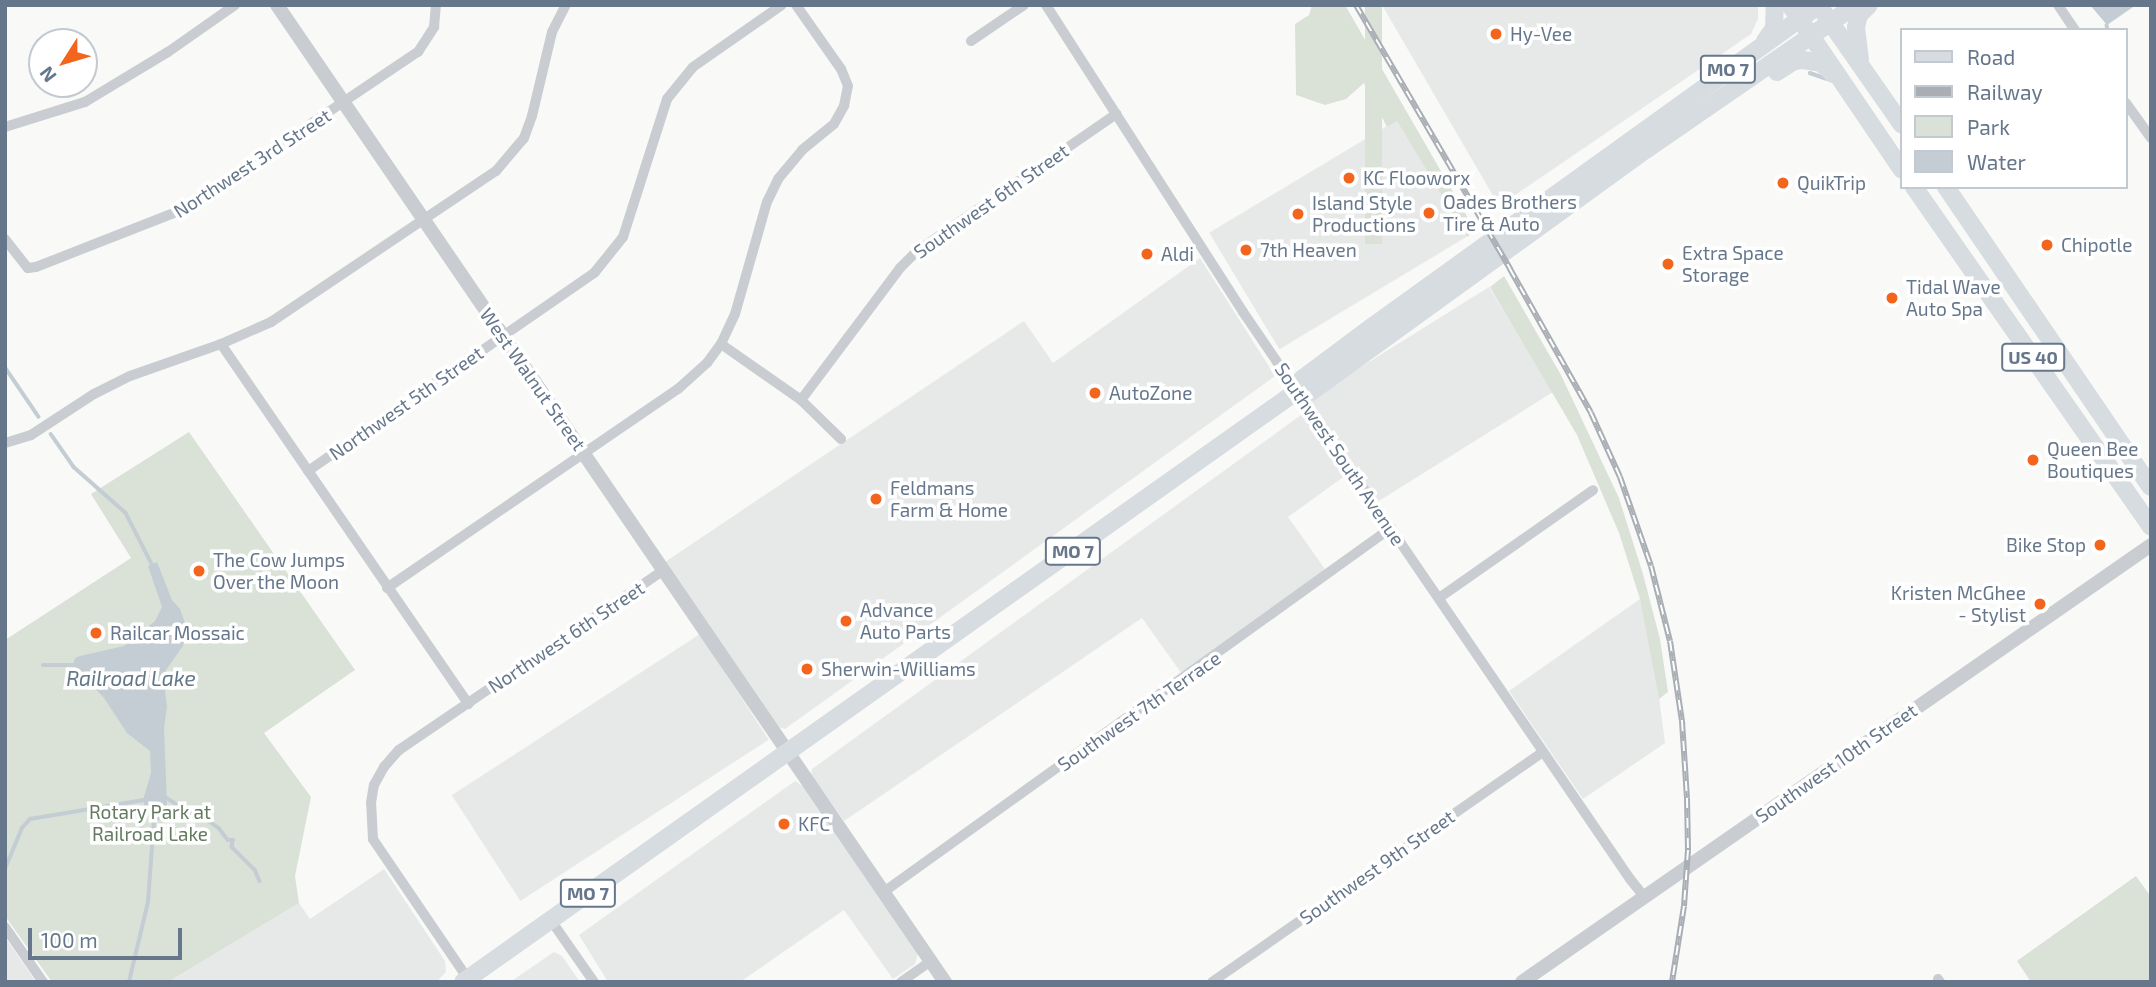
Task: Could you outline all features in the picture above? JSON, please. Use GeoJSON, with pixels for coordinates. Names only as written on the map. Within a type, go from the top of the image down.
{"type":"FeatureCollection","features":[{"type":"Feature","properties":{"kind":"main road"},"geometry":{"type":"LineString","coordinates":[[1763,43],[1774,28],[1775,5]]}},
{"type":"Feature","properties":{"kind":"main road"},"geometry":{"type":"LineString","coordinates":[[1818,5],[1900,122]]}},
{"type":"Feature","properties":{"kind":"main road","name":"MO 7"},"geometry":{"type":"LineString","coordinates":[[466,980],[790,753],[1297,391],[1302,379],[1763,43],[1794,12],[1818,5]]}},
{"type":"Feature","properties":{"kind":"main road","name":"MO 7"},"geometry":{"type":"LineString","coordinates":[[1297,391],[1311,392],[1856,5]]}},
{"type":"Feature","properties":{"kind":"main road"},"geometry":{"type":"LineString","coordinates":[[1861,66],[1856,27],[1859,15],[1868,5]]}},
{"type":"Feature","properties":{"kind":"main road"},"geometry":{"type":"LineString","coordinates":[[1794,12],[1900,167]]}},
{"type":"Feature","properties":{"kind":"main road"},"geometry":{"type":"LineString","coordinates":[[1726,95],[1735,101],[1794,61],[1802,60],[1821,63],[1844,85]]}},
{"type":"Feature","properties":{"kind":"main road","name":"US 40"},"geometry":{"type":"LineString","coordinates":[[1915,189],[2151,527]]}},
{"type":"Feature","properties":{"kind":"main road","name":"US 40"},"geometry":{"type":"LineString","coordinates":[[1948,189],[2151,487]]}},
{"type":"Feature","properties":{"kind":"street"},"geometry":{"type":"LineString","coordinates":[[5,127],[85,102],[168,52],[235,5]]}},
{"type":"Feature","properties":{"kind":"street","name":"West Walnut Street"},"geometry":{"type":"LineString","coordinates":[[277,5],[885,891],[944,982]]}},
{"type":"Feature","properties":{"kind":"street","name":"Northwest 3rd Street"},"geometry":{"type":"LineString","coordinates":[[5,239],[28,268],[184,209],[418,52],[434,27],[436,5]]}},
{"type":"Feature","properties":{"kind":"street"},"geometry":{"type":"LineString","coordinates":[[5,443],[32,435],[94,394],[130,376],[221,344],[292,310],[496,171],[518,146],[532,117],[552,32],[566,5]]}},
{"type":"Feature","properties":{"kind":"street","name":"Northwest 5th Street"},"geometry":{"type":"LineString","coordinates":[[308,471],[582,284],[611,255],[623,237],[667,99],[693,67],[782,5]]}},
{"type":"Feature","properties":{"kind":"street"},"geometry":{"type":"LineString","coordinates":[[387,588],[678,389],[707,363],[721,344],[735,314],[767,202],[778,179],[802,150],[834,124],[844,106],[848,86],[841,69],[796,5]]}},
{"type":"Feature","properties":{"kind":"street"},"geometry":{"type":"LineString","coordinates":[[971,41],[1024,5]]}},
{"type":"Feature","properties":{"kind":"street","name":"Southwest South Avenue"},"geometry":{"type":"LineString","coordinates":[[1046,5],[1297,391],[1644,896]]}},
{"type":"Feature","properties":{"kind":"street"},"geometry":{"type":"LineString","coordinates":[[2058,5],[2075,28]]}},
{"type":"Feature","properties":{"kind":"street"},"geometry":{"type":"LineString","coordinates":[[2128,106],[2151,138]]}},
{"type":"Feature","properties":{"kind":"street","name":"Southwest 6th Street"},"geometry":{"type":"LineString","coordinates":[[801,400],[900,268],[917,251],[1116,114]]}},
{"type":"Feature","properties":{"kind":"street"},"geometry":{"type":"LineString","coordinates":[[221,344],[468,704]]}},
{"type":"Feature","properties":{"kind":"street"},"geometry":{"type":"LineString","coordinates":[[721,344],[801,400],[841,439]]}},
{"type":"Feature","properties":{"kind":"street"},"geometry":{"type":"LineString","coordinates":[[1439,598],[1593,490]]}},
{"type":"Feature","properties":{"kind":"street","name":"Southwest 7th Terrace"},"geometry":{"type":"LineString","coordinates":[[885,891],[1391,528]]}},
{"type":"Feature","properties":{"kind":"street","name":"Southwest 10th Street"},"geometry":{"type":"LineString","coordinates":[[1522,982],[2151,545]]}},
{"type":"Feature","properties":{"kind":"street","name":"Northwest 6th Street"},"geometry":{"type":"LineString","coordinates":[[466,980],[373,839],[371,803],[374,785],[384,767],[399,750],[664,570]]}},
{"type":"Feature","properties":{"kind":"street","name":"Southwest 9th Street"},"geometry":{"type":"LineString","coordinates":[[1212,982],[1543,752]]}},
{"type":"Feature","properties":{"kind":"street"},"geometry":{"type":"LineString","coordinates":[[550,919],[594,982]]}},
{"type":"Feature","properties":{"kind":"street"},"geometry":{"type":"LineString","coordinates":[[5,928],[43,982]]}},
{"type":"Feature","properties":{"kind":"street"},"geometry":{"type":"LineString","coordinates":[[901,982],[930,961]]}},
{"type":"Feature","properties":{"kind":"shaded area"},"geometry":{"type":"Polygon","coordinates":[[[1382,5],[1758,5],[1758,19],[1751,34],[1499,206],[1382,5]]]}},
{"type":"Feature","properties":{"kind":"shaded area"},"geometry":{"type":"Polygon","coordinates":[[[1397,120],[1467,237],[1279,349],[1209,233],[1397,120]]]}},
{"type":"Feature","properties":{"kind":"shaded area"},"geometry":{"type":"Polygon","coordinates":[[[1200,258],[1275,376],[785,729],[779,727],[665,562],[1024,321],[1053,363],[1200,258]]]}},
{"type":"Feature","properties":{"kind":"shaded area"},"geometry":{"type":"Polygon","coordinates":[[[1489,287],[1554,391],[1374,504],[1309,399],[1489,287]]]}},
{"type":"Feature","properties":{"kind":"shaded area"},"geometry":{"type":"Polygon","coordinates":[[[1301,415],[1312,422],[1349,473],[1288,517],[1325,569],[1281,604],[1182,674],[1142,618],[844,821],[811,775],[812,769],[1301,415]]]}},
{"type":"Feature","properties":{"kind":"shaded area"},"geometry":{"type":"Polygon","coordinates":[[[1640,599],[1656,674],[1665,743],[1583,799],[1509,691],[1640,599]]]}},
{"type":"Feature","properties":{"kind":"shaded area"},"geometry":{"type":"Polygon","coordinates":[[[700,634],[769,740],[520,901],[452,795],[700,634]]]}},
{"type":"Feature","properties":{"kind":"shaded area"},"geometry":{"type":"Polygon","coordinates":[[[795,781],[804,787],[918,954],[915,964],[893,979],[844,910],[740,982],[608,982],[579,935],[795,781]]]}},
{"type":"Feature","properties":{"kind":"shaded area"},"geometry":{"type":"Polygon","coordinates":[[[384,869],[445,961],[446,972],[436,982],[168,982],[299,903],[310,919],[384,869]]]}},
{"type":"Feature","properties":{"kind":"shaded area"},"geometry":{"type":"Polygon","coordinates":[[[5,937],[36,982],[5,982],[5,937]]]}},
{"type":"Feature","properties":{"kind":"shaded area"},"geometry":{"type":"Polygon","coordinates":[[[554,952],[562,956],[580,982],[510,982],[554,952]]]}},
{"type":"Feature","properties":{"kind":"green space"},"geometry":{"type":"Polygon","coordinates":[[[1312,5],[1345,5],[1475,230],[1467,237],[1397,121],[1387,127],[1364,83],[1346,99],[1325,105],[1296,95],[1295,24],[1309,15],[1312,5]]]}},
{"type":"Feature","properties":{"kind":"green space"},"geometry":{"type":"Polygon","coordinates":[[[1365,5],[1382,5],[1382,244],[1365,244],[1365,5]]]}},
{"type":"Feature","properties":{"kind":"green space"},"geometry":{"type":"Polygon","coordinates":[[[1504,276],[1561,375],[1619,498],[1660,639],[1668,692],[1659,699],[1640,599],[1619,533],[1577,435],[1490,287],[1504,276]]]}},
{"type":"Feature","properties":{"kind":"green space","name":"Rotary Park at Railroad Lake"},"geometry":{"type":"Polygon","coordinates":[[[189,432],[355,670],[264,733],[311,797],[295,876],[299,903],[168,982],[52,982],[5,916],[5,640],[131,558],[91,494],[189,432]]]}},
{"type":"Feature","properties":{"kind":"green space"},"geometry":{"type":"Polygon","coordinates":[[[2136,876],[2151,897],[2151,982],[2031,982],[2017,961],[2136,876]]]}},
{"type":"Feature","properties":{"kind":"water"},"geometry":{"type":"Polygon","coordinates":[[[2090,5],[2136,5],[2107,25],[2090,5]]]}},
{"type":"Feature","properties":{"kind":"water","name":"Railroad Lake"},"geometry":{"type":"Polygon","coordinates":[[[157,562],[186,626],[183,646],[166,670],[164,680],[167,707],[164,728],[167,805],[165,817],[156,821],[146,811],[143,800],[151,773],[150,751],[127,733],[104,698],[73,665],[75,658],[80,656],[124,646],[155,621],[162,607],[148,566],[157,562]]]}},
{"type":"Feature","properties":{"kind":"waterway"},"geometry":{"type":"LineString","coordinates":[[1810,73],[1827,79]]}},
{"type":"Feature","properties":{"kind":"waterway"},"geometry":{"type":"LineString","coordinates":[[5,367],[39,417]]}},
{"type":"Feature","properties":{"kind":"waterway"},"geometry":{"type":"LineString","coordinates":[[51,434],[74,467],[126,513],[152,564]]}},
{"type":"Feature","properties":{"kind":"waterway"},"geometry":{"type":"LineString","coordinates":[[43,665],[73,665]]}},
{"type":"Feature","properties":{"kind":"waterway"},"geometry":{"type":"LineString","coordinates":[[167,798],[186,811],[196,812],[219,828],[228,840],[233,840],[232,847],[255,870],[260,881]]}},
{"type":"Feature","properties":{"kind":"waterway"},"geometry":{"type":"LineString","coordinates":[[5,869],[22,828],[30,819],[143,800]]}},
{"type":"Feature","properties":{"kind":"waterway"},"geometry":{"type":"LineString","coordinates":[[129,982],[148,902],[154,820]]}},
{"type":"Feature","properties":{"kind":"railway"},"geometry":{"type":"LineString","coordinates":[[1356,5],[1591,413],[1620,477],[1651,566],[1670,641],[1682,721],[1687,798],[1688,850],[1684,906],[1672,982]]}},
{"type":"Feature","properties":{"kind":"place","name":"Hy-Vee"},"geometry":{"type":"Point","coordinates":[1496,34]}},
{"type":"Feature","properties":{"kind":"place","name":"KC Flooworx"},"geometry":{"type":"Point","coordinates":[1349,178]}},
{"type":"Feature","properties":{"kind":"place","name":"QuikTrip"},"geometry":{"type":"Point","coordinates":[1783,183]}},
{"type":"Feature","properties":{"kind":"place","name":"Oades Brothers Tire & Auto"},"geometry":{"type":"Point","coordinates":[1429,213]}},
{"type":"Feature","properties":{"kind":"place","name":"Island Style Productions"},"geometry":{"type":"Point","coordinates":[1298,214]}},
{"type":"Feature","properties":{"kind":"place","name":"Chipotle"},"geometry":{"type":"Point","coordinates":[2047,245]}},
{"type":"Feature","properties":{"kind":"place","name":"7th Heaven"},"geometry":{"type":"Point","coordinates":[1246,250]}},
{"type":"Feature","properties":{"kind":"place","name":"Aldi"},"geometry":{"type":"Point","coordinates":[1147,254]}},
{"type":"Feature","properties":{"kind":"place","name":"Extra Space Storage"},"geometry":{"type":"Point","coordinates":[1668,264]}},
{"type":"Feature","properties":{"kind":"place","name":"Tidal Wave Auto Spa"},"geometry":{"type":"Point","coordinates":[1892,298]}},
{"type":"Feature","properties":{"kind":"place","name":"AutoZone"},"geometry":{"type":"Point","coordinates":[1095,393]}},
{"type":"Feature","properties":{"kind":"place","name":"Queen Bee Boutiques"},"geometry":{"type":"Point","coordinates":[2033,460]}},
{"type":"Feature","properties":{"kind":"place","name":"Feldmans Farm & Home"},"geometry":{"type":"Point","coordinates":[876,499]}},
{"type":"Feature","properties":{"kind":"place","name":"Bike Stop"},"geometry":{"type":"Point","coordinates":[2100,545]}},
{"type":"Feature","properties":{"kind":"place","name":"The Cow Jumps Over the Moon"},"geometry":{"type":"Point","coordinates":[199,571]}},
{"type":"Feature","properties":{"kind":"place","name":"Kristen McGhee - Stylist"},"geometry":{"type":"Point","coordinates":[2040,604]}},
{"type":"Feature","properties":{"kind":"place","name":"Advance Auto Parts"},"geometry":{"type":"Point","coordinates":[846,621]}},
{"type":"Feature","properties":{"kind":"place","name":"Railcar Mossaic"},"geometry":{"type":"Point","coordinates":[96,633]}},
{"type":"Feature","properties":{"kind":"place","name":"Sherwin-Williams"},"geometry":{"type":"Point","coordinates":[807,669]}},
{"type":"Feature","properties":{"kind":"place","name":"KFC"},"geometry":{"type":"Point","coordinates":[784,824]}}]}
